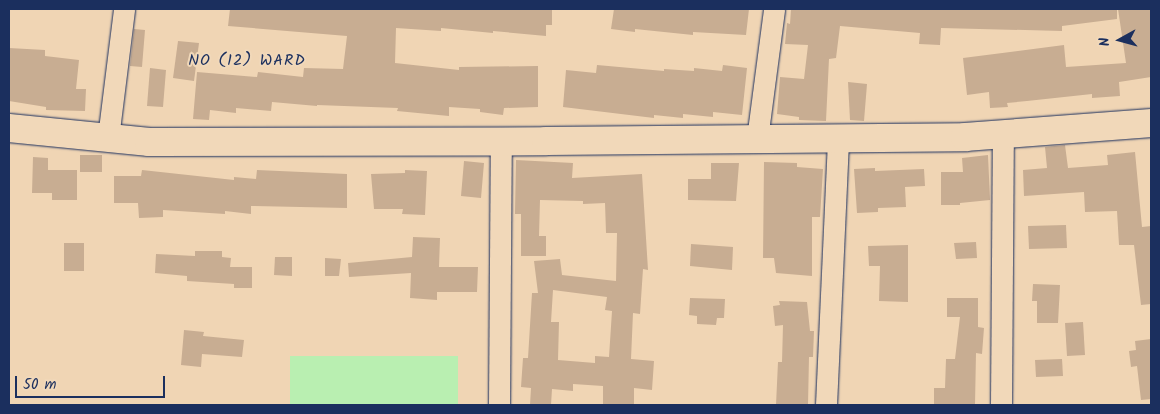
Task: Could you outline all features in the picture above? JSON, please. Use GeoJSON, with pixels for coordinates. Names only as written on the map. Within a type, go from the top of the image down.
{"type":"FeatureCollection","features":[{"type":"Feature","properties":{"kind":"street"},"geometry":{"type":"LineString","coordinates":[[108,138],[124,9]]}},
{"type":"Feature","properties":{"kind":"street"},"geometry":{"type":"LineString","coordinates":[[757,139],[774,9]]}},
{"type":"Feature","properties":{"kind":"street"},"geometry":{"type":"LineString","coordinates":[[9,128],[149,142],[501,141],[965,137],[1151,123]]}},
{"type":"Feature","properties":{"kind":"street"},"geometry":{"type":"LineString","coordinates":[[1001,405],[1003,134]]}},
{"type":"Feature","properties":{"kind":"street"},"geometry":{"type":"LineString","coordinates":[[826,405],[838,138]]}},
{"type":"Feature","properties":{"kind":"street"},"geometry":{"type":"LineString","coordinates":[[499,405],[501,141]]}},
{"type":"Feature","properties":{"kind":"green space"},"geometry":{"type":"Polygon","coordinates":[[[290,356],[458,356],[458,405],[290,405],[290,356]]]}},
{"type":"Feature","properties":{"kind":"building"},"geometry":{"type":"Polygon","coordinates":[[[230,9],[552,9],[552,25],[546,25],[546,36],[441,28],[441,31],[396,28],[395,63],[459,70],[459,67],[538,66],[538,107],[504,108],[503,115],[480,112],[480,109],[449,107],[449,116],[397,111],[398,108],[317,106],[272,102],[271,111],[236,108],[236,113],[210,110],[209,120],[193,119],[197,72],[257,77],[258,72],[303,77],[304,68],[343,69],[347,36],[228,26],[230,9]]]}},
{"type":"Feature","properties":{"kind":"building"},"geometry":{"type":"Polygon","coordinates":[[[614,9],[749,9],[746,35],[693,32],[693,35],[635,29],[635,32],[611,29],[614,9]]]}},
{"type":"Feature","properties":{"kind":"building"},"geometry":{"type":"Polygon","coordinates":[[[791,9],[1117,9],[1117,19],[1062,26],[1062,31],[941,28],[940,45],[919,44],[920,33],[840,26],[836,58],[829,59],[826,121],[799,120],[799,117],[777,114],[780,77],[804,79],[808,45],[785,44],[787,23],[790,24],[791,9]]]}},
{"type":"Feature","properties":{"kind":"building"},"geometry":{"type":"Polygon","coordinates":[[[1118,9],[1151,9],[1151,77],[1119,82],[1120,96],[1092,98],[1092,94],[1007,103],[1008,107],[990,108],[989,92],[967,95],[963,58],[1064,45],[1066,67],[1126,63],[1118,9]]]}},
{"type":"Feature","properties":{"kind":"building"},"geometry":{"type":"Polygon","coordinates":[[[134,29],[145,30],[142,67],[130,66],[134,29]]]}},
{"type":"Feature","properties":{"kind":"building"},"geometry":{"type":"Polygon","coordinates":[[[178,41],[199,43],[194,81],[173,78],[178,41]]]}},
{"type":"Feature","properties":{"kind":"building"},"geometry":{"type":"Polygon","coordinates":[[[9,48],[45,50],[45,56],[79,60],[76,89],[86,89],[85,111],[46,110],[46,107],[9,101],[9,48]]]}},
{"type":"Feature","properties":{"kind":"building"},"geometry":{"type":"Polygon","coordinates":[[[597,65],[664,71],[664,69],[694,71],[694,68],[722,71],[723,65],[747,68],[742,115],[713,112],[713,117],[683,114],[683,118],[654,115],[654,118],[563,107],[566,70],[596,73],[597,65]]]}},
{"type":"Feature","properties":{"kind":"building"},"geometry":{"type":"Polygon","coordinates":[[[150,68],[166,70],[163,107],[147,106],[150,68]]]}},
{"type":"Feature","properties":{"kind":"building"},"geometry":{"type":"Polygon","coordinates":[[[848,82],[867,84],[864,121],[850,120],[848,82]]]}},
{"type":"Feature","properties":{"kind":"building"},"geometry":{"type":"Polygon","coordinates":[[[1065,145],[1068,168],[1108,165],[1107,155],[1135,152],[1142,227],[1151,226],[1151,304],[1141,305],[1134,245],[1119,245],[1117,211],[1085,212],[1084,192],[1024,196],[1023,170],[1047,168],[1045,147],[1065,145]]]}},
{"type":"Feature","properties":{"kind":"building"},"geometry":{"type":"Polygon","coordinates":[[[80,155],[102,155],[102,172],[80,172],[80,155]]]}},
{"type":"Feature","properties":{"kind":"building"},"geometry":{"type":"Polygon","coordinates":[[[988,155],[990,200],[960,203],[960,205],[941,205],[941,172],[963,172],[962,158],[988,155]]]}},
{"type":"Feature","properties":{"kind":"building"},"geometry":{"type":"Polygon","coordinates":[[[33,157],[48,158],[48,170],[77,170],[77,200],[52,200],[52,193],[32,193],[33,157]]]}},
{"type":"Feature","properties":{"kind":"building"},"geometry":{"type":"Polygon","coordinates":[[[516,160],[573,163],[572,178],[642,174],[648,270],[643,269],[640,314],[633,313],[631,359],[654,361],[652,390],[634,388],[634,405],[603,405],[603,386],[573,384],[573,391],[552,389],[551,405],[530,405],[531,388],[521,387],[523,358],[528,358],[532,293],[538,293],[534,261],[560,259],[562,275],[616,281],[617,233],[606,233],[605,203],[583,204],[583,201],[540,200],[539,236],[546,236],[546,256],[521,256],[521,214],[515,214],[516,160]],[[553,290],[551,322],[559,322],[558,360],[595,363],[595,356],[609,357],[612,311],[605,310],[607,297],[553,290]]]}},
{"type":"Feature","properties":{"kind":"building"},"geometry":{"type":"Polygon","coordinates":[[[464,161],[484,163],[481,198],[461,196],[464,161]]]}},
{"type":"Feature","properties":{"kind":"building"},"geometry":{"type":"Polygon","coordinates":[[[764,162],[797,163],[797,167],[823,169],[820,217],[812,217],[812,276],[776,273],[774,258],[763,258],[764,162]]]}},
{"type":"Feature","properties":{"kind":"building"},"geometry":{"type":"Polygon","coordinates":[[[711,163],[739,163],[736,201],[688,200],[688,179],[711,179],[711,163]]]}},
{"type":"Feature","properties":{"kind":"building"},"geometry":{"type":"Polygon","coordinates":[[[875,168],[875,171],[924,169],[925,186],[905,187],[906,207],[878,208],[878,212],[857,213],[854,169],[875,168]]]}},
{"type":"Feature","properties":{"kind":"building"},"geometry":{"type":"Polygon","coordinates":[[[142,170],[234,180],[234,177],[256,179],[257,170],[347,174],[347,208],[251,206],[251,214],[225,211],[225,214],[163,210],[163,217],[139,218],[138,203],[114,203],[114,176],[141,176],[142,170]]]}},
{"type":"Feature","properties":{"kind":"building"},"geometry":{"type":"Polygon","coordinates":[[[405,170],[427,171],[425,215],[402,214],[403,209],[374,209],[371,174],[405,173],[405,170]]]}},
{"type":"Feature","properties":{"kind":"building"},"geometry":{"type":"Polygon","coordinates":[[[1066,225],[1067,248],[1029,249],[1028,226],[1066,225]]]}},
{"type":"Feature","properties":{"kind":"building"},"geometry":{"type":"Polygon","coordinates":[[[413,237],[440,238],[439,267],[478,267],[477,292],[437,292],[437,300],[410,298],[411,273],[349,277],[348,263],[412,257],[413,237]]]}},
{"type":"Feature","properties":{"kind":"building"},"geometry":{"type":"Polygon","coordinates":[[[976,242],[977,258],[956,259],[954,243],[976,242]]]}},
{"type":"Feature","properties":{"kind":"building"},"geometry":{"type":"Polygon","coordinates":[[[64,243],[84,243],[84,271],[64,271],[64,243]]]}},
{"type":"Feature","properties":{"kind":"building"},"geometry":{"type":"Polygon","coordinates":[[[691,244],[733,247],[732,270],[690,266],[691,244]]]}},
{"type":"Feature","properties":{"kind":"building"},"geometry":{"type":"Polygon","coordinates":[[[908,245],[908,302],[879,301],[880,266],[869,266],[868,246],[908,245]]]}},
{"type":"Feature","properties":{"kind":"building"},"geometry":{"type":"Polygon","coordinates":[[[195,251],[222,251],[222,257],[231,258],[230,267],[252,267],[252,288],[234,288],[234,284],[187,281],[187,276],[155,273],[156,254],[195,256],[195,251]]]}},
{"type":"Feature","properties":{"kind":"building"},"geometry":{"type":"Polygon","coordinates":[[[275,257],[292,257],[292,276],[274,275],[275,257]]]}},
{"type":"Feature","properties":{"kind":"building"},"geometry":{"type":"Polygon","coordinates":[[[325,258],[341,259],[339,276],[325,276],[325,258]]]}},
{"type":"Feature","properties":{"kind":"building"},"geometry":{"type":"Polygon","coordinates":[[[1033,284],[1060,285],[1058,323],[1037,323],[1037,301],[1032,301],[1033,284]]]}},
{"type":"Feature","properties":{"kind":"building"},"geometry":{"type":"Polygon","coordinates":[[[690,298],[725,299],[724,318],[717,318],[716,325],[697,324],[697,316],[689,315],[690,298]]]}},
{"type":"Feature","properties":{"kind":"building"},"geometry":{"type":"Polygon","coordinates":[[[947,298],[978,298],[978,327],[984,328],[982,354],[976,353],[975,405],[934,405],[934,388],[945,388],[946,359],[955,359],[960,317],[947,317],[947,298]]]}},
{"type":"Feature","properties":{"kind":"building"},"geometry":{"type":"Polygon","coordinates":[[[779,301],[807,302],[810,331],[814,331],[813,357],[809,357],[808,405],[776,405],[778,362],[782,362],[783,325],[775,326],[773,306],[780,305],[779,301]]]}},
{"type":"Feature","properties":{"kind":"building"},"geometry":{"type":"Polygon","coordinates":[[[1083,322],[1085,355],[1067,356],[1065,323],[1083,322]]]}},
{"type":"Feature","properties":{"kind":"building"},"geometry":{"type":"Polygon","coordinates":[[[184,330],[204,332],[203,336],[244,340],[242,357],[202,354],[201,367],[181,365],[184,330]]]}},
{"type":"Feature","properties":{"kind":"building"},"geometry":{"type":"Polygon","coordinates":[[[1151,339],[1151,399],[1141,400],[1137,366],[1131,367],[1129,351],[1136,350],[1135,341],[1151,339]]]}},
{"type":"Feature","properties":{"kind":"building"},"geometry":{"type":"Polygon","coordinates":[[[1062,359],[1063,376],[1036,377],[1035,360],[1062,359]]]}},
{"type":"Feature","properties":{"kind":"district","name":"NO (12) WARD"},"geometry":{"type":"Point","coordinates":[247,61]}}]}
